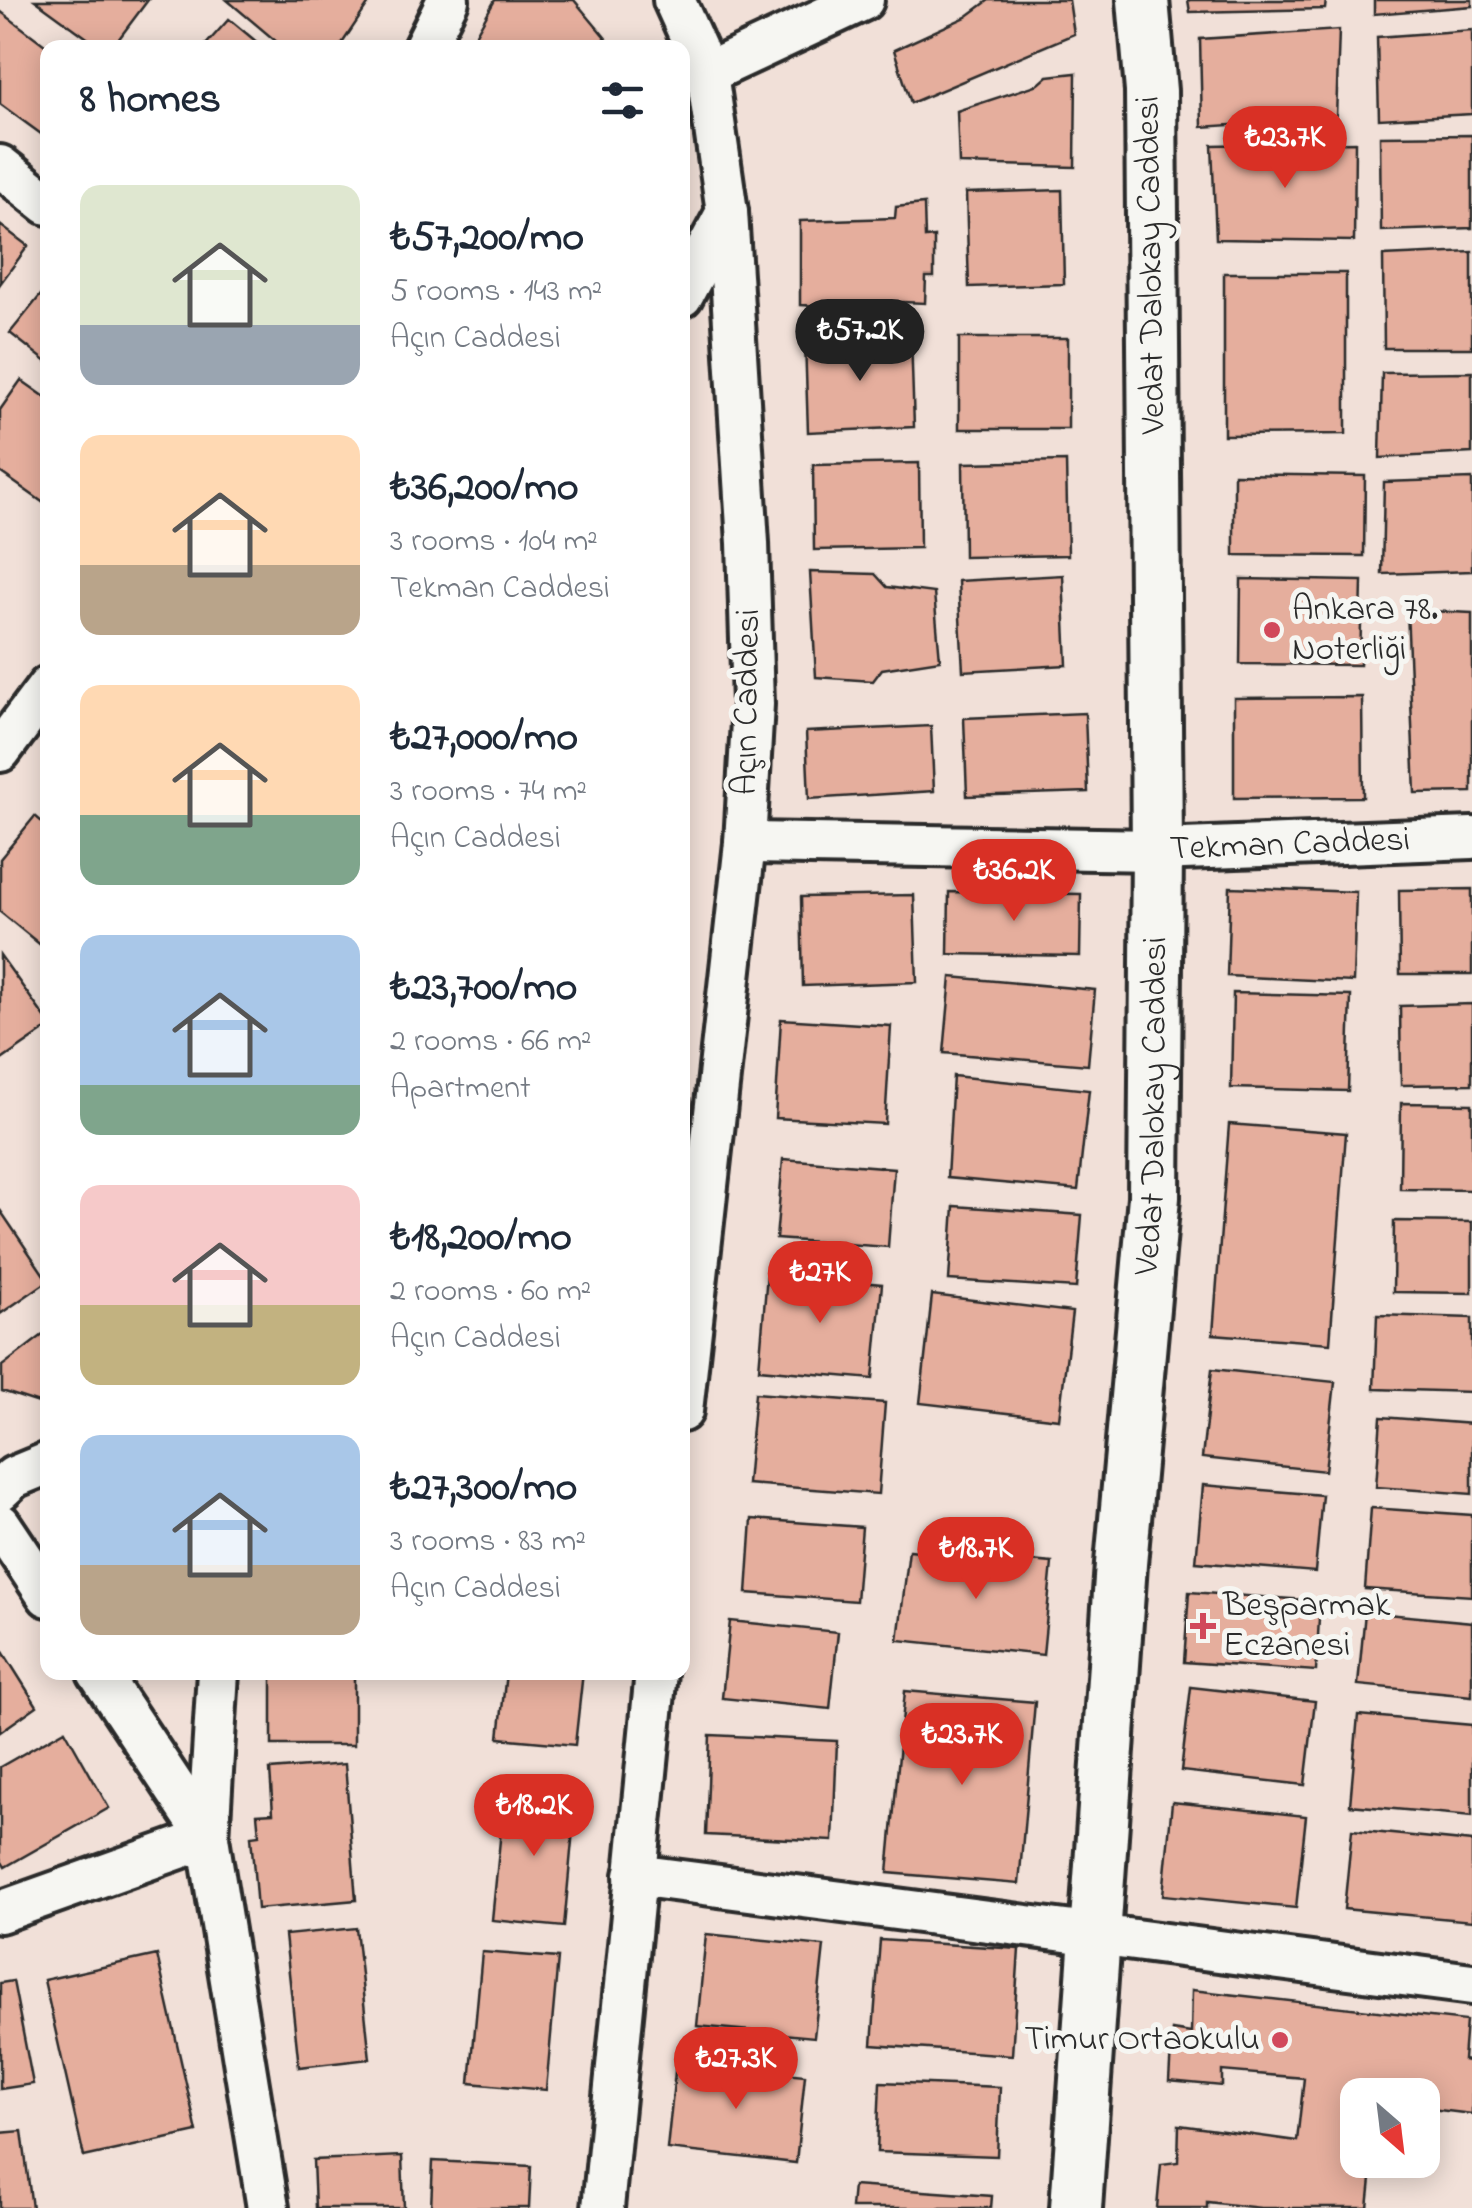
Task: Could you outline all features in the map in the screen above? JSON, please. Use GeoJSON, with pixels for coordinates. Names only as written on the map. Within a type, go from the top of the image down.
{"type":"FeatureCollection","features":[{"type":"Feature","properties":{"kind":"street"},"geometry":{"type":"LineString","coordinates":[[428,40],[448,0]]}},
{"type":"Feature","properties":{"kind":"street","name":"Açın Caddesi"},"geometry":{"type":"LineString","coordinates":[[674,0],[707,74],[727,212],[752,668],[746,843],[690,1277]]}},
{"type":"Feature","properties":{"kind":"street"},"geometry":{"type":"LineString","coordinates":[[707,74],[863,0]]}},
{"type":"Feature","properties":{"kind":"street","name":"Vedat Dalokay Caddesi"},"geometry":{"type":"LineString","coordinates":[[1076,2208],[1120,1564],[1154,1197],[1157,850],[1151,91],[1143,0]]}},
{"type":"Feature","properties":{"kind":"street"},"geometry":{"type":"LineString","coordinates":[[0,166],[40,198]]}},
{"type":"Feature","properties":{"kind":"street"},"geometry":{"type":"LineString","coordinates":[[690,281],[727,212]]}},
{"type":"Feature","properties":{"kind":"street"},"geometry":{"type":"LineString","coordinates":[[0,750],[40,698]]}},
{"type":"Feature","properties":{"kind":"street","name":"Tekman Caddesi"},"geometry":{"type":"LineString","coordinates":[[746,843],[1157,850],[1472,838]]}},
{"type":"Feature","properties":{"kind":"street"},"geometry":{"type":"LineString","coordinates":[[0,1490],[14,1477],[40,1466]]}},
{"type":"Feature","properties":{"kind":"street"},"geometry":{"type":"LineString","coordinates":[[0,1524],[40,1584]]}},
{"type":"Feature","properties":{"kind":"street"},"geometry":{"type":"LineString","coordinates":[[103,1680],[208,1838]]}},
{"type":"Feature","properties":{"kind":"street"},"geometry":{"type":"LineString","coordinates":[[218,1680],[208,1838],[268,2208]]}},
{"type":"Feature","properties":{"kind":"street"},"geometry":{"type":"LineString","coordinates":[[602,2208],[655,1680]]}},
{"type":"Feature","properties":{"kind":"street"},"geometry":{"type":"LineString","coordinates":[[0,1912],[208,1838]]}},
{"type":"Feature","properties":{"kind":"street"},"geometry":{"type":"LineString","coordinates":[[635,1875],[1472,1984]]}},
{"type":"Feature","properties":{"kind":"building"},"geometry":{"type":"Polygon","coordinates":[[[35,0],[148,0],[118,40],[90,40],[35,0]]]}},
{"type":"Feature","properties":{"kind":"building"},"geometry":{"type":"Polygon","coordinates":[[[227,0],[371,0],[344,40],[274,40],[227,0]]]}},
{"type":"Feature","properties":{"kind":"building"},"geometry":{"type":"Polygon","coordinates":[[[495,0],[574,0],[607,40],[472,40],[495,0]]]}},
{"type":"Feature","properties":{"kind":"building"},"geometry":{"type":"Polygon","coordinates":[[[989,0],[1069,0],[1074,34],[911,103],[894,50],[966,17],[989,0]]]}},
{"type":"Feature","properties":{"kind":"building"},"geometry":{"type":"Polygon","coordinates":[[[1188,0],[1326,0],[1325,9],[1190,12],[1188,0]]]}},
{"type":"Feature","properties":{"kind":"building"},"geometry":{"type":"Polygon","coordinates":[[[1374,0],[1472,0],[1472,6],[1374,14],[1374,0]]]}},
{"type":"Feature","properties":{"kind":"building"},"geometry":{"type":"Polygon","coordinates":[[[0,11],[40,41],[40,133],[0,104],[0,11]]]}},
{"type":"Feature","properties":{"kind":"building"},"geometry":{"type":"Polygon","coordinates":[[[229,19],[254,40],[210,40],[229,19]]]}},
{"type":"Feature","properties":{"kind":"building"},"geometry":{"type":"Polygon","coordinates":[[[1339,30],[1336,118],[1202,127],[1200,39],[1339,30]]]}},
{"type":"Feature","properties":{"kind":"building"},"geometry":{"type":"Polygon","coordinates":[[[1472,30],[1472,114],[1379,119],[1377,37],[1472,30]]]}},
{"type":"Feature","properties":{"kind":"building"},"geometry":{"type":"Polygon","coordinates":[[[1076,73],[1075,167],[959,164],[957,111],[1039,84],[1048,76],[1076,73]]]}},
{"type":"Feature","properties":{"kind":"building"},"geometry":{"type":"Polygon","coordinates":[[[1472,135],[1472,228],[1381,231],[1380,136],[1472,135]]]}},
{"type":"Feature","properties":{"kind":"building"},"geometry":{"type":"Polygon","coordinates":[[[1355,142],[1354,241],[1216,239],[1212,145],[1355,142]]]}},
{"type":"Feature","properties":{"kind":"building"},"geometry":{"type":"Polygon","coordinates":[[[1062,190],[1064,284],[969,287],[966,193],[1062,190]]]}},
{"type":"Feature","properties":{"kind":"building"},"geometry":{"type":"Polygon","coordinates":[[[924,204],[925,238],[934,237],[934,277],[926,277],[925,303],[903,302],[904,310],[863,311],[824,311],[823,306],[800,305],[800,221],[895,218],[896,207],[924,204]]]}},
{"type":"Feature","properties":{"kind":"building"},"geometry":{"type":"Polygon","coordinates":[[[0,225],[28,246],[0,284],[0,225]]]}},
{"type":"Feature","properties":{"kind":"building"},"geometry":{"type":"Polygon","coordinates":[[[1472,252],[1472,348],[1384,348],[1383,256],[1472,252]]]}},
{"type":"Feature","properties":{"kind":"building"},"geometry":{"type":"Polygon","coordinates":[[[1224,273],[1346,273],[1346,434],[1224,435],[1224,273]]]}},
{"type":"Feature","properties":{"kind":"building"},"geometry":{"type":"Polygon","coordinates":[[[40,296],[40,357],[10,333],[40,296]]]}},
{"type":"Feature","properties":{"kind":"building"},"geometry":{"type":"Polygon","coordinates":[[[911,336],[914,427],[808,432],[805,341],[911,336]]]}},
{"type":"Feature","properties":{"kind":"building"},"geometry":{"type":"Polygon","coordinates":[[[959,338],[1068,338],[1068,429],[959,429],[959,338]]]}},
{"type":"Feature","properties":{"kind":"building"},"geometry":{"type":"Polygon","coordinates":[[[1472,372],[1472,453],[1380,458],[1382,373],[1472,372]]]}},
{"type":"Feature","properties":{"kind":"building"},"geometry":{"type":"Polygon","coordinates":[[[21,380],[40,393],[40,500],[0,472],[0,410],[21,380]]]}},
{"type":"Feature","properties":{"kind":"building"},"geometry":{"type":"Polygon","coordinates":[[[1066,461],[1068,555],[964,557],[963,463],[1066,461]]]}},
{"type":"Feature","properties":{"kind":"building"},"geometry":{"type":"Polygon","coordinates":[[[919,463],[920,548],[814,550],[813,465],[919,463]]]}},
{"type":"Feature","properties":{"kind":"building"},"geometry":{"type":"Polygon","coordinates":[[[1234,474],[1365,476],[1364,556],[1234,555],[1234,474]]]}},
{"type":"Feature","properties":{"kind":"building"},"geometry":{"type":"Polygon","coordinates":[[[1472,479],[1472,571],[1382,574],[1384,482],[1472,479]]]}},
{"type":"Feature","properties":{"kind":"building"},"geometry":{"type":"Polygon","coordinates":[[[810,572],[875,574],[887,587],[934,593],[940,660],[882,669],[873,681],[816,677],[810,572]]]}},
{"type":"Feature","properties":{"kind":"building"},"geometry":{"type":"Polygon","coordinates":[[[1063,575],[1067,665],[963,671],[958,581],[1063,575]]]}},
{"type":"Feature","properties":{"kind":"building"},"geometry":{"type":"Polygon","coordinates":[[[1241,579],[1362,581],[1360,665],[1240,664],[1241,579]]]}},
{"type":"Feature","properties":{"kind":"building"},"geometry":{"type":"Polygon","coordinates":[[[1407,610],[1472,613],[1472,792],[1415,793],[1407,610]]]}},
{"type":"Feature","properties":{"kind":"building"},"geometry":{"type":"Polygon","coordinates":[[[1362,697],[1363,797],[1234,798],[1234,698],[1362,697]]]}},
{"type":"Feature","properties":{"kind":"building"},"geometry":{"type":"Polygon","coordinates":[[[1085,713],[1088,792],[967,796],[964,718],[1085,713]]]}},
{"type":"Feature","properties":{"kind":"building"},"geometry":{"type":"Polygon","coordinates":[[[931,726],[934,791],[809,799],[806,732],[931,726]]]}},
{"type":"Feature","properties":{"kind":"building"},"geometry":{"type":"Polygon","coordinates":[[[35,816],[40,820],[40,944],[0,912],[0,859],[35,816]]]}},
{"type":"Feature","properties":{"kind":"building"},"geometry":{"type":"Polygon","coordinates":[[[1230,887],[1356,892],[1353,982],[1227,976],[1230,887]]]}},
{"type":"Feature","properties":{"kind":"building"},"geometry":{"type":"Polygon","coordinates":[[[1472,889],[1472,974],[1400,974],[1399,890],[1472,889]]]}},
{"type":"Feature","properties":{"kind":"building"},"geometry":{"type":"Polygon","coordinates":[[[949,892],[1081,894],[1080,956],[948,954],[949,892]]]}},
{"type":"Feature","properties":{"kind":"building"},"geometry":{"type":"Polygon","coordinates":[[[914,895],[917,982],[803,986],[801,897],[914,895]]]}},
{"type":"Feature","properties":{"kind":"building"},"geometry":{"type":"Polygon","coordinates":[[[0,955],[40,1011],[40,1034],[0,1061],[0,955]]]}},
{"type":"Feature","properties":{"kind":"building"},"geometry":{"type":"Polygon","coordinates":[[[951,977],[1095,990],[1088,1065],[944,1053],[951,977]]]}},
{"type":"Feature","properties":{"kind":"building"},"geometry":{"type":"Polygon","coordinates":[[[1233,993],[1351,996],[1348,1091],[1231,1088],[1233,993]]]}},
{"type":"Feature","properties":{"kind":"building"},"geometry":{"type":"Polygon","coordinates":[[[1472,1004],[1472,1084],[1401,1085],[1400,1006],[1472,1004]]]}},
{"type":"Feature","properties":{"kind":"building"},"geometry":{"type":"Polygon","coordinates":[[[781,1019],[891,1026],[885,1124],[775,1118],[781,1019]]]}},
{"type":"Feature","properties":{"kind":"building"},"geometry":{"type":"Polygon","coordinates":[[[953,1076],[1089,1090],[1078,1190],[947,1178],[953,1076]]]}},
{"type":"Feature","properties":{"kind":"building"},"geometry":{"type":"Polygon","coordinates":[[[1401,1103],[1472,1104],[1472,1190],[1400,1189],[1401,1103]]]}},
{"type":"Feature","properties":{"kind":"building"},"geometry":{"type":"Polygon","coordinates":[[[1229,1124],[1346,1133],[1330,1343],[1213,1334],[1229,1124]]]}},
{"type":"Feature","properties":{"kind":"building"},"geometry":{"type":"Polygon","coordinates":[[[783,1159],[894,1168],[888,1247],[776,1239],[783,1159]]]}},
{"type":"Feature","properties":{"kind":"building"},"geometry":{"type":"Polygon","coordinates":[[[954,1206],[1082,1215],[1076,1288],[949,1280],[954,1206]]]}},
{"type":"Feature","properties":{"kind":"building"},"geometry":{"type":"Polygon","coordinates":[[[0,1210],[40,1269],[40,1286],[0,1314],[0,1210]]]}},
{"type":"Feature","properties":{"kind":"building"},"geometry":{"type":"Polygon","coordinates":[[[1394,1221],[1472,1222],[1472,1293],[1393,1292],[1394,1221]]]}},
{"type":"Feature","properties":{"kind":"building"},"geometry":{"type":"Polygon","coordinates":[[[767,1274],[882,1284],[873,1379],[759,1369],[767,1274]]]}},
{"type":"Feature","properties":{"kind":"building"},"geometry":{"type":"Polygon","coordinates":[[[932,1295],[1072,1312],[1059,1419],[920,1403],[932,1295]]]}},
{"type":"Feature","properties":{"kind":"building"},"geometry":{"type":"Polygon","coordinates":[[[1377,1315],[1472,1318],[1472,1392],[1374,1389],[1377,1315]]]}},
{"type":"Feature","properties":{"kind":"building"},"geometry":{"type":"Polygon","coordinates":[[[40,1337],[40,1403],[2,1391],[2,1366],[40,1337]]]}},
{"type":"Feature","properties":{"kind":"building"},"geometry":{"type":"Polygon","coordinates":[[[1212,1369],[1335,1382],[1325,1471],[1202,1458],[1212,1369]]]}},
{"type":"Feature","properties":{"kind":"building"},"geometry":{"type":"Polygon","coordinates":[[[755,1393],[885,1403],[878,1494],[747,1484],[755,1393]]]}},
{"type":"Feature","properties":{"kind":"building"},"geometry":{"type":"Polygon","coordinates":[[[1381,1417],[1472,1424],[1472,1494],[1376,1487],[1381,1417]]]}},
{"type":"Feature","properties":{"kind":"building"},"geometry":{"type":"Polygon","coordinates":[[[1203,1485],[1322,1495],[1315,1572],[1196,1562],[1203,1485]]]}},
{"type":"Feature","properties":{"kind":"building"},"geometry":{"type":"Polygon","coordinates":[[[1371,1508],[1472,1515],[1472,1596],[1365,1589],[1371,1508]]]}},
{"type":"Feature","properties":{"kind":"building"},"geometry":{"type":"Polygon","coordinates":[[[752,1519],[862,1527],[856,1601],[747,1593],[752,1519]]]}},
{"type":"Feature","properties":{"kind":"building"},"geometry":{"type":"Polygon","coordinates":[[[909,1550],[1052,1563],[1043,1655],[898,1640],[909,1550]]]}},
{"type":"Feature","properties":{"kind":"building"},"geometry":{"type":"Polygon","coordinates":[[[1189,1592],[1320,1601],[1316,1671],[1184,1662],[1189,1592]]]}},
{"type":"Feature","properties":{"kind":"building"},"geometry":{"type":"Polygon","coordinates":[[[1365,1612],[1472,1622],[1472,1696],[1358,1685],[1365,1612]]]}},
{"type":"Feature","properties":{"kind":"building"},"geometry":{"type":"Polygon","coordinates":[[[730,1621],[838,1632],[830,1709],[722,1698],[730,1621]]]}},
{"type":"Feature","properties":{"kind":"building"},"geometry":{"type":"Polygon","coordinates":[[[0,1647],[37,1706],[0,1732],[0,1647]]]}},
{"type":"Feature","properties":{"kind":"building"},"geometry":{"type":"Polygon","coordinates":[[[272,1680],[354,1680],[354,1745],[272,1745],[272,1680]]]}},
{"type":"Feature","properties":{"kind":"building"},"geometry":{"type":"Polygon","coordinates":[[[505,1680],[582,1680],[575,1745],[499,1738],[505,1680]]]}},
{"type":"Feature","properties":{"kind":"building"},"geometry":{"type":"Polygon","coordinates":[[[1191,1687],[1315,1701],[1305,1785],[1181,1771],[1191,1687]]]}},
{"type":"Feature","properties":{"kind":"building"},"geometry":{"type":"Polygon","coordinates":[[[905,1691],[1035,1702],[1019,1884],[888,1873],[905,1691]]]}},
{"type":"Feature","properties":{"kind":"building"},"geometry":{"type":"Polygon","coordinates":[[[1358,1715],[1472,1725],[1472,1816],[1350,1805],[1358,1715]]]}},
{"type":"Feature","properties":{"kind":"building"},"geometry":{"type":"Polygon","coordinates":[[[65,1730],[109,1808],[5,1867],[0,1859],[0,1767],[65,1730]]]}},
{"type":"Feature","properties":{"kind":"building"},"geometry":{"type":"Polygon","coordinates":[[[710,1735],[837,1741],[833,1841],[706,1835],[710,1735]]]}},
{"type":"Feature","properties":{"kind":"building"},"geometry":{"type":"Polygon","coordinates":[[[345,1764],[356,1900],[257,1909],[251,1836],[259,1835],[257,1814],[273,1813],[270,1770],[345,1764]]]}},
{"type":"Feature","properties":{"kind":"building"},"geometry":{"type":"Polygon","coordinates":[[[505,1790],[576,1797],[564,1927],[492,1920],[505,1790]]]}},
{"type":"Feature","properties":{"kind":"building"},"geometry":{"type":"Polygon","coordinates":[[[1172,1802],[1306,1816],[1296,1908],[1163,1895],[1172,1802]]]}},
{"type":"Feature","properties":{"kind":"building"},"geometry":{"type":"Polygon","coordinates":[[[1352,1830],[1472,1842],[1472,1921],[1344,1909],[1352,1830]]]}},
{"type":"Feature","properties":{"kind":"building"},"geometry":{"type":"Polygon","coordinates":[[[356,1928],[370,2059],[299,2067],[285,1935],[356,1928]]]}},
{"type":"Feature","properties":{"kind":"building"},"geometry":{"type":"Polygon","coordinates":[[[706,1934],[824,1946],[814,2037],[697,2026],[706,1934]]]}},
{"type":"Feature","properties":{"kind":"building"},"geometry":{"type":"Polygon","coordinates":[[[880,1940],[1019,1949],[1012,2055],[872,2045],[880,1940]]]}},
{"type":"Feature","properties":{"kind":"building"},"geometry":{"type":"Polygon","coordinates":[[[482,1952],[558,1958],[546,2090],[470,2083],[482,1952]]]}},
{"type":"Feature","properties":{"kind":"building"},"geometry":{"type":"Polygon","coordinates":[[[157,1955],[197,2132],[84,2157],[44,1980],[157,1955]]]}},
{"type":"Feature","properties":{"kind":"building"},"geometry":{"type":"Polygon","coordinates":[[[13,1981],[33,2084],[0,2089],[0,1983],[13,1981]]]}},
{"type":"Feature","properties":{"kind":"building"},"geometry":{"type":"Polygon","coordinates":[[[1192,1990],[1466,2021],[1463,2060],[1472,2062],[1472,2114],[1440,2110],[1440,2078],[1340,2078],[1340,2178],[1371,2178],[1368,2208],[1261,2208],[1207,2202],[1207,2208],[1157,2208],[1161,2164],[1178,2162],[1179,2125],[1297,2141],[1304,2078],[1222,2071],[1222,2086],[1169,2081],[1172,2030],[1191,2033],[1192,1990]]]}},
{"type":"Feature","properties":{"kind":"building"},"geometry":{"type":"Polygon","coordinates":[[[676,2062],[805,2075],[796,2163],[667,2149],[676,2062]]]}},
{"type":"Feature","properties":{"kind":"building"},"geometry":{"type":"Polygon","coordinates":[[[880,2082],[1000,2087],[997,2156],[877,2152],[880,2082]]]}},
{"type":"Feature","properties":{"kind":"building"},"geometry":{"type":"Polygon","coordinates":[[[22,2131],[32,2208],[0,2208],[0,2133],[22,2131]]]}},
{"type":"Feature","properties":{"kind":"building"},"geometry":{"type":"Polygon","coordinates":[[[402,2156],[404,2208],[315,2208],[313,2160],[402,2156]]]}},
{"type":"Feature","properties":{"kind":"building"},"geometry":{"type":"Polygon","coordinates":[[[433,2161],[531,2166],[529,2208],[431,2208],[433,2161]]]}},
{"type":"Feature","properties":{"kind":"building"},"geometry":{"type":"Polygon","coordinates":[[[853,2186],[992,2196],[991,2208],[851,2208],[853,2186]]]}},
{"type":"Feature","properties":{"kind":"place","name":"Ankara 78. Noterliği"},"geometry":{"type":"Point","coordinates":[1272,630]}},
{"type":"Feature","properties":{"kind":"place","name":"Beşparmak Eczanesi"},"geometry":{"type":"Point","coordinates":[1203,1626]}},
{"type":"Feature","properties":{"kind":"place","name":"Timur Ortaokulu"},"geometry":{"type":"Point","coordinates":[1280,2040]}}]}
